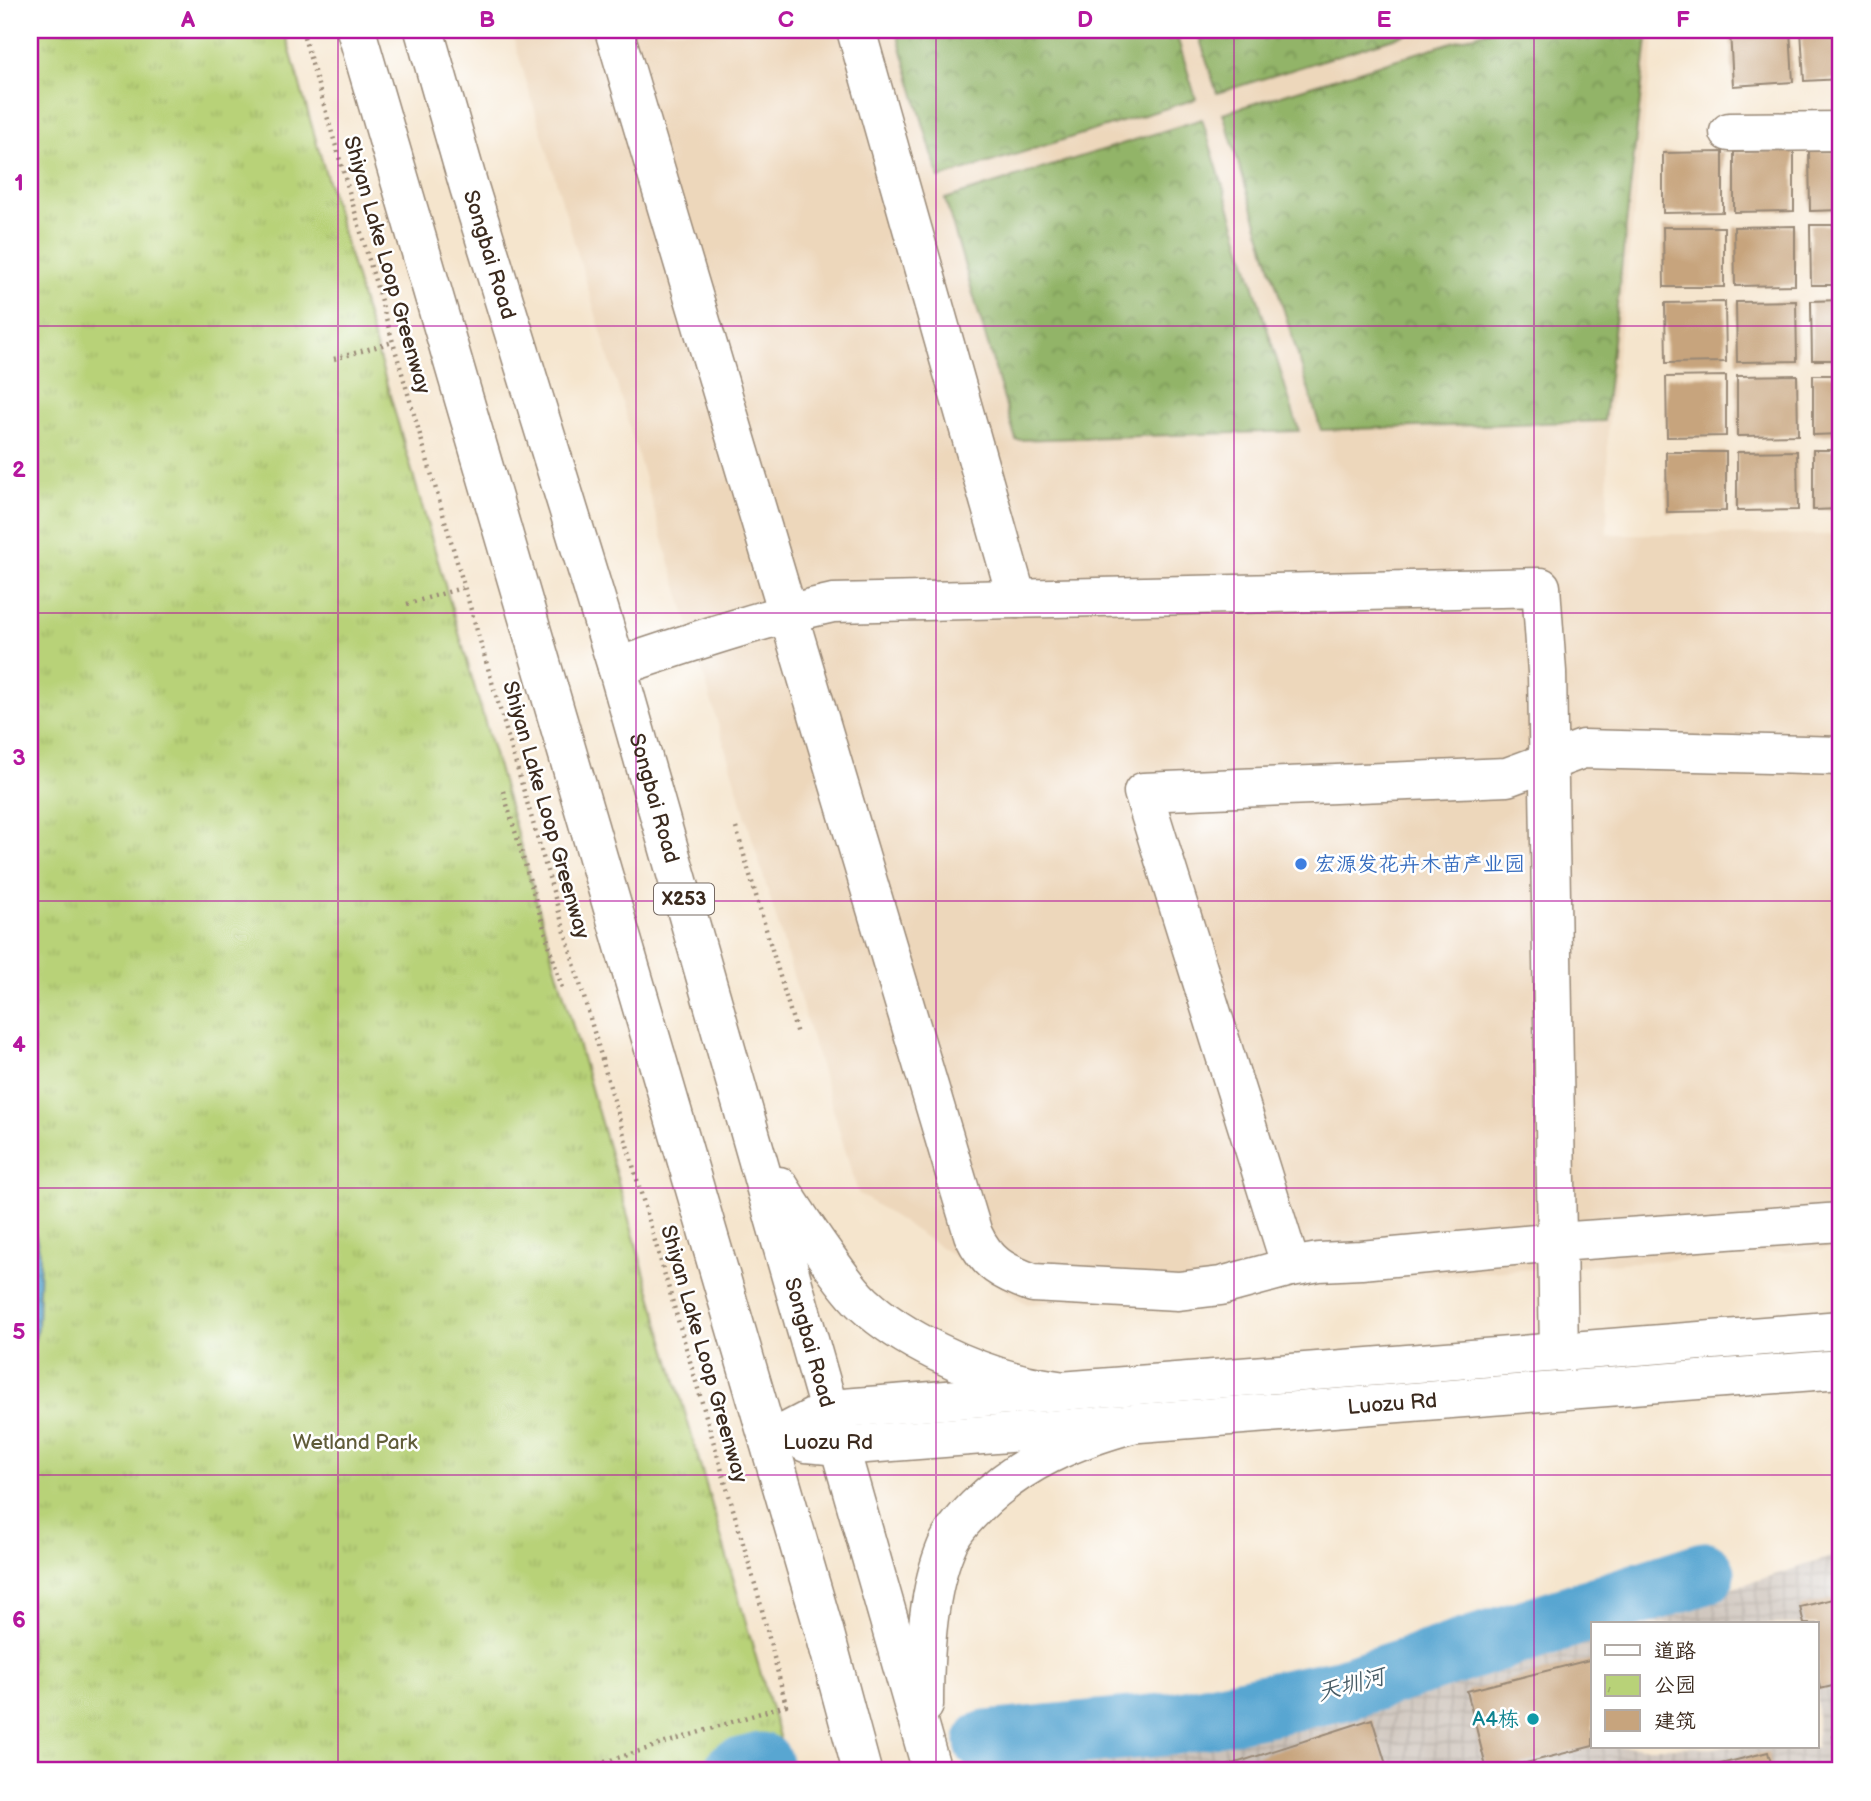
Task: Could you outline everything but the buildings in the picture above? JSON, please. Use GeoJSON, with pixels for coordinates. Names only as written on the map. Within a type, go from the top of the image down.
{"type":"FeatureCollection","features":[{"type":"Feature","properties":{"kind":"main road"},"geometry":{"type":"LineString","coordinates":[[356,30],[824,1630],[862,1771]]}},
{"type":"Feature","properties":{"kind":"main road","name":"Songbai Road"},"geometry":{"type":"LineString","coordinates":[[424,30],[469,187],[617,667],[930,1762]]}},
{"type":"Feature","properties":{"kind":"main road"},"geometry":{"type":"LineString","coordinates":[[614,30],[969,1221],[980,1250],[994,1264],[1013,1276],[1033,1283],[1178,1291],[1221,1286],[1319,1262],[1841,1222]]}},
{"type":"Feature","properties":{"kind":"main road"},"geometry":{"type":"LineString","coordinates":[[856,30],[1017,599]]}},
{"type":"Feature","properties":{"kind":"main road"},"geometry":{"type":"LineString","coordinates":[[1729,132],[1841,131]]}},
{"type":"Feature","properties":{"kind":"main road"},"geometry":{"type":"LineString","coordinates":[[617,667],[724,631],[833,603],[1541,587],[1547,672],[1559,1352]]}},
{"type":"Feature","properties":{"kind":"main road"},"geometry":{"type":"LineString","coordinates":[[1291,1267],[1143,792],[1507,777],[1583,749],[1841,756]]}},
{"type":"Feature","properties":{"kind":"main road"},"geometry":{"type":"LineString","coordinates":[[751,1132],[802,1224],[846,1284],[881,1318],[928,1347],[991,1374],[1022,1384],[1063,1391]]}},
{"type":"Feature","properties":{"kind":"main road","name":"Luozu Rd"},"geometry":{"type":"LineString","coordinates":[[768,1441],[830,1409],[1841,1330]]}},
{"type":"Feature","properties":{"kind":"main road","name":"Luozu Rd"},"geometry":{"type":"LineString","coordinates":[[768,1441],[840,1446],[1841,1369]]}},
{"type":"Feature","properties":{"kind":"main road"},"geometry":{"type":"LineString","coordinates":[[930,1762],[924,1714],[924,1679],[933,1598],[950,1540],[967,1516],[994,1488],[1026,1466],[1095,1434],[1135,1423]]}},
{"type":"Feature","properties":{"kind":"path","name":"Shiyan Lake Loop Greenway"},"geometry":{"type":"LineString","coordinates":[[302,30],[759,1598],[786,1704],[576,1771]]}},
{"type":"Feature","properties":{"kind":"path"},"geometry":{"type":"LineString","coordinates":[[334,359],[393,341]]}},
{"type":"Feature","properties":{"kind":"path"},"geometry":{"type":"LineString","coordinates":[[407,604],[464,587]]}},
{"type":"Feature","properties":{"kind":"path"},"geometry":{"type":"LineString","coordinates":[[503,791],[562,988]]}},
{"type":"Feature","properties":{"kind":"path"},"geometry":{"type":"LineString","coordinates":[[736,828],[797,1034]]}},
{"type":"Feature","properties":{"kind":"shaded area","name":"宏源发花卉木苗产业园"},"geometry":{"type":"Polygon","coordinates":[[[511,30],[1655,30],[1608,431],[1607,534],[1841,535],[1841,1248],[1027,1304],[858,1193],[511,30]]]}},
{"type":"Feature","properties":{"kind":"shaded area"},"geometry":{"type":"Polygon","coordinates":[[[1841,1554],[1841,1771],[1044,1770],[1383,1699],[1591,1634],[1591,1748],[1818,1748],[1818,1622],[1625,1622],[1841,1554]]]}},
{"type":"Feature","properties":{"kind":"green space","name":"Wetland Park"},"geometry":{"type":"Polygon","coordinates":[[[30,30],[284,30],[780,1740],[673,1771],[30,1771],[30,30]]]}},
{"type":"Feature","properties":{"kind":"green space"},"geometry":{"type":"Polygon","coordinates":[[[896,30],[1175,30],[1196,99],[939,178],[896,30]]]}},
{"type":"Feature","properties":{"kind":"green space"},"geometry":{"type":"Polygon","coordinates":[[[1197,30],[1420,30],[1217,93],[1197,30]]]}},
{"type":"Feature","properties":{"kind":"green space"},"geometry":{"type":"Polygon","coordinates":[[[1491,30],[1648,30],[1604,421],[1321,430],[1223,113],[1491,30]]]}},
{"type":"Feature","properties":{"kind":"green space"},"geometry":{"type":"Polygon","coordinates":[[[1202,119],[1299,431],[1016,440],[945,199],[1202,119]]]}},
{"type":"Feature","properties":{"kind":"water"},"geometry":{"type":"Polygon","coordinates":[[[30,1214],[40,1253],[38,1328],[30,1354],[30,1214]]]}},
{"type":"Feature","properties":{"kind":"waterway","name":"天圳河"},"geometry":{"type":"LineString","coordinates":[[986,1742],[1171,1724],[1344,1689],[1704,1573]]}},
{"type":"Feature","properties":{"kind":"waterway","name":"天圳河"},"geometry":{"type":"LineString","coordinates":[[735,1771],[761,1764]]}},
{"type":"Feature","properties":{"kind":"place","name":"宏源发花卉木苗产业园"},"geometry":{"type":"Point","coordinates":[1301,864]}},
{"type":"Feature","properties":{"kind":"place","name":"A4栋"},"geometry":{"type":"Point","coordinates":[1533,1719]}}]}
